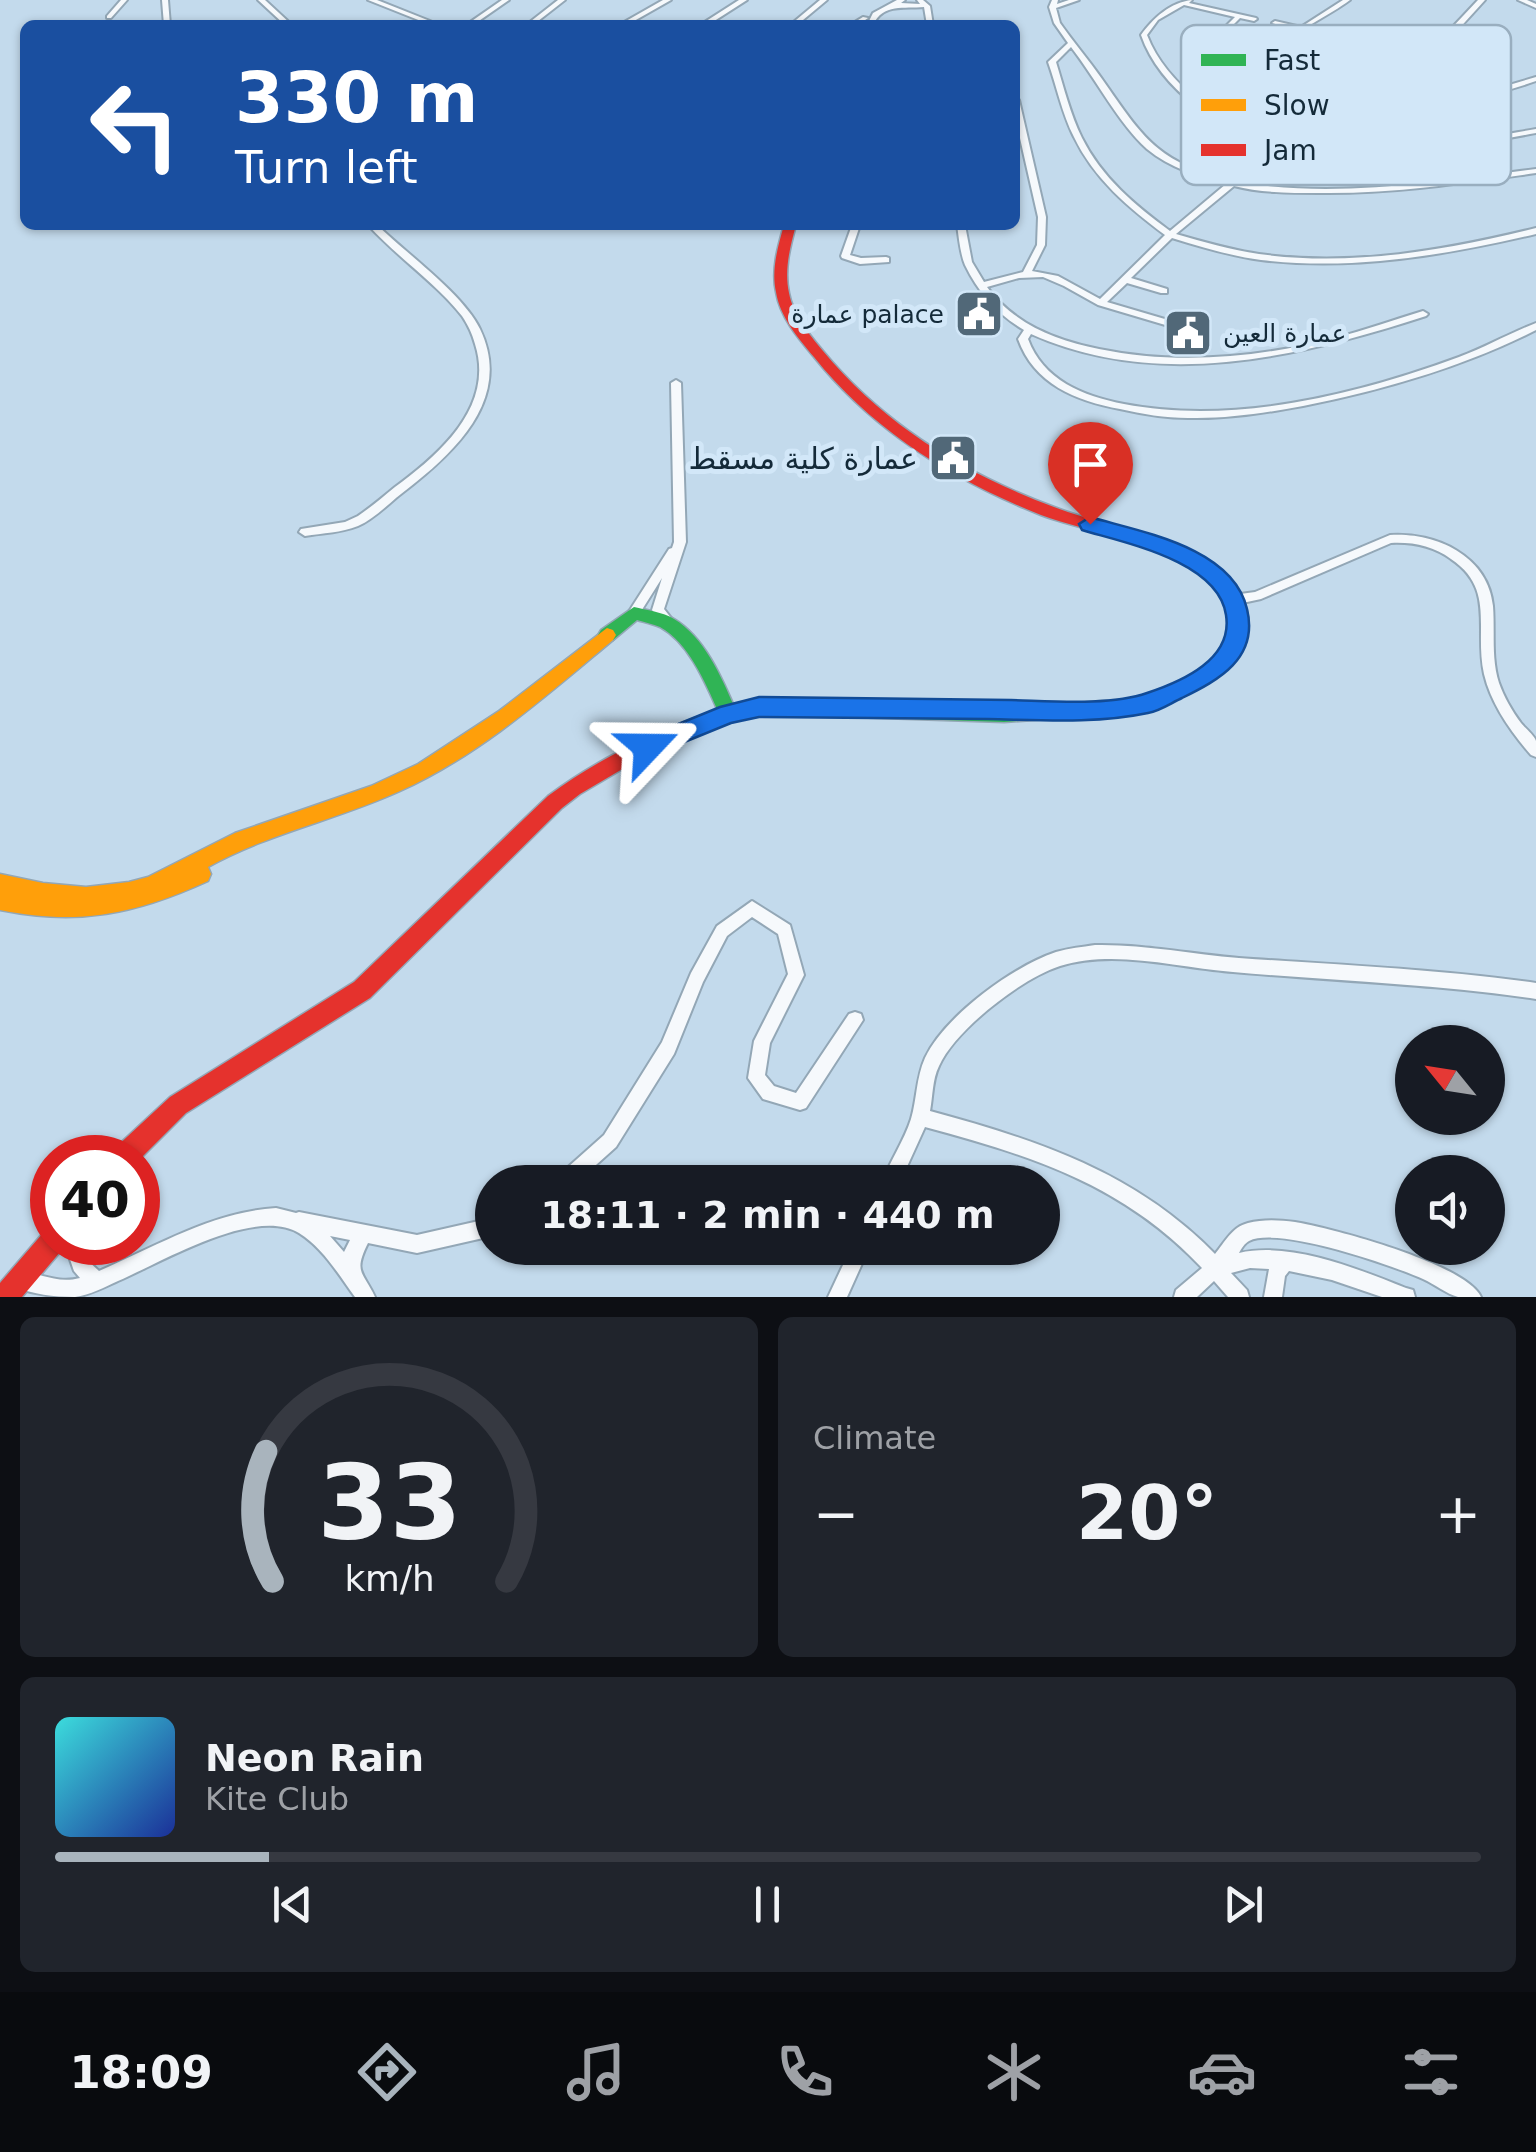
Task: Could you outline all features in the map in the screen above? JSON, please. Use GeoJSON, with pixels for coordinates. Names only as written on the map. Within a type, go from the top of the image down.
{"type":"FeatureCollection","features":[{"type":"Feature","properties":{"kind":"street"},"geometry":{"type":"LineString","coordinates":[[109,17],[124,0]]}},
{"type":"Feature","properties":{"kind":"street"},"geometry":{"type":"LineString","coordinates":[[261,0],[283,20]]}},
{"type":"Feature","properties":{"kind":"street"},"geometry":{"type":"LineString","coordinates":[[371,0],[423,20]]}},
{"type":"Feature","properties":{"kind":"street"},"geometry":{"type":"LineString","coordinates":[[476,20],[506,0]]}},
{"type":"Feature","properties":{"kind":"street"},"geometry":{"type":"LineString","coordinates":[[536,20],[562,0]]}},
{"type":"Feature","properties":{"kind":"street"},"geometry":{"type":"LineString","coordinates":[[654,0],[667,2]]}},
{"type":"Feature","properties":{"kind":"street"},"geometry":{"type":"LineString","coordinates":[[710,20],[744,0]]}},
{"type":"Feature","properties":{"kind":"street"},"geometry":{"type":"LineString","coordinates":[[799,20],[824,0]]}},
{"type":"Feature","properties":{"kind":"street"},"geometry":{"type":"LineString","coordinates":[[870,20],[891,2],[902,0]]}},
{"type":"Feature","properties":{"kind":"street"},"geometry":{"type":"LineString","coordinates":[[1076,0],[1054,3],[1057,24],[1132,130],[1162,156],[1181,164]]}},
{"type":"Feature","properties":{"kind":"street"},"geometry":{"type":"LineString","coordinates":[[1313,25],[1347,0]]}},
{"type":"Feature","properties":{"kind":"street"},"geometry":{"type":"LineString","coordinates":[[1315,25],[1358,0]]}},
{"type":"Feature","properties":{"kind":"street"},"geometry":{"type":"LineString","coordinates":[[1445,25],[1472,0]]}},
{"type":"Feature","properties":{"kind":"street"},"geometry":{"type":"LineString","coordinates":[[1456,25],[1482,0]]}},
{"type":"Feature","properties":{"kind":"street"},"geometry":{"type":"LineString","coordinates":[[1521,0],[1536,6]]}},
{"type":"Feature","properties":{"kind":"street"},"geometry":{"type":"LineString","coordinates":[[632,20],[667,2]]}},
{"type":"Feature","properties":{"kind":"street"},"geometry":{"type":"LineString","coordinates":[[891,2],[919,2]]}},
{"type":"Feature","properties":{"kind":"street"},"geometry":{"type":"LineString","coordinates":[[1181,89],[1147,45],[1146,29],[1186,2],[1237,18],[1254,19]]}},
{"type":"Feature","properties":{"kind":"street"},"geometry":{"type":"LineString","coordinates":[[1230,25],[1237,18]]}},
{"type":"Feature","properties":{"kind":"street"},"geometry":{"type":"LineString","coordinates":[[1275,22],[1287,25]]}},
{"type":"Feature","properties":{"kind":"street"},"geometry":{"type":"LineString","coordinates":[[1071,44],[1052,62],[1077,136],[1097,169],[1130,206],[1170,234],[1241,255],[1351,260],[1420,256],[1536,231]]}},
{"type":"Feature","properties":{"kind":"street"},"geometry":{"type":"LineString","coordinates":[[1511,86],[1536,79]]}},
{"type":"Feature","properties":{"kind":"street"},"geometry":{"type":"LineString","coordinates":[[1020,122],[1042,217],[1041,244],[1026,271]]}},
{"type":"Feature","properties":{"kind":"street"},"geometry":{"type":"LineString","coordinates":[[1511,134],[1536,131]]}},
{"type":"Feature","properties":{"kind":"street"},"geometry":{"type":"LineString","coordinates":[[1511,174],[1536,171]]}},
{"type":"Feature","properties":{"kind":"street"},"geometry":{"type":"LineString","coordinates":[[1101,303],[1170,234],[1231,185]]}},
{"type":"Feature","properties":{"kind":"street"},"geometry":{"type":"LineString","coordinates":[[1240,185],[1292,192],[1405,185]]}},
{"type":"Feature","properties":{"kind":"street"},"geometry":{"type":"LineString","coordinates":[[305,532],[354,524],[427,470],[455,443],[476,411],[487,382],[475,329],[460,308],[377,230]]}},
{"type":"Feature","properties":{"kind":"street"},"geometry":{"type":"LineString","coordinates":[[146,1135],[182,1099],[328,1018],[362,990],[555,802],[614,761],[728,714],[759,707],[1076,711],[1148,704],[1214,672],[1222,662],[1239,628],[1233,600],[1198,562],[1163,547],[1053,513],[958,472],[884,419],[820,356],[784,304],[781,256],[789,230]]}},
{"type":"Feature","properties":{"kind":"street"},"geometry":{"type":"LineString","coordinates":[[854,230],[845,256],[860,261],[886,260]]}},
{"type":"Feature","properties":{"kind":"street"},"geometry":{"type":"LineString","coordinates":[[963,230],[968,262],[992,303],[1030,329],[1091,351],[1190,364],[1273,355],[1424,314]]}},
{"type":"Feature","properties":{"kind":"street"},"geometry":{"type":"LineString","coordinates":[[982,286],[1026,271],[1055,277],[1101,303],[1199,332]]}},
{"type":"Feature","properties":{"kind":"street"},"geometry":{"type":"LineString","coordinates":[[1125,279],[1164,291]]}},
{"type":"Feature","properties":{"kind":"street"},"geometry":{"type":"LineString","coordinates":[[1030,329],[1023,338],[1028,355],[1056,383],[1076,394],[1120,406],[1197,416],[1285,406],[1366,387],[1473,356],[1536,326]]}},
{"type":"Feature","properties":{"kind":"street"},"geometry":{"type":"LineString","coordinates":[[676,382],[680,542],[658,610],[706,665],[728,714]]}},
{"type":"Feature","properties":{"kind":"street"},"geometry":{"type":"LineString","coordinates":[[1233,600],[1258,596],[1390,539],[1407,538],[1438,546],[1478,573],[1486,589],[1491,678],[1507,711],[1536,751]]}},
{"type":"Feature","properties":{"kind":"street"},"geometry":{"type":"LineString","coordinates":[[0,900],[69,910],[143,902],[261,844],[375,806],[425,781],[516,720],[639,616],[680,542]]}},
{"type":"Feature","properties":{"kind":"street"},"geometry":{"type":"LineString","coordinates":[[0,883],[27,891],[76,895],[144,888],[246,837],[372,794],[418,772],[639,616],[669,623]]}},
{"type":"Feature","properties":{"kind":"street"},"geometry":{"type":"LineString","coordinates":[[583,1165],[610,1140],[668,1048],[697,978],[722,931],[752,908],[785,930],[796,975],[762,1041],[756,1078],[769,1093],[800,1102],[855,1020]]}},
{"type":"Feature","properties":{"kind":"street"},"geometry":{"type":"LineString","coordinates":[[899,1165],[921,1117],[925,1079],[936,1055],[958,1030],[1026,970],[1072,955],[1114,952],[1234,965],[1459,979],[1536,991]]}},
{"type":"Feature","properties":{"kind":"street"},"geometry":{"type":"LineString","coordinates":[[921,1117],[1072,1162],[1140,1200],[1187,1236],[1240,1297]]}},
{"type":"Feature","properties":{"kind":"street"},"geometry":{"type":"LineString","coordinates":[[21,1280],[64,1294],[210,1230],[259,1216],[417,1244],[475,1231]]}},
{"type":"Feature","properties":{"kind":"street"},"geometry":{"type":"LineString","coordinates":[[296,1220],[327,1244],[366,1297]]}},
{"type":"Feature","properties":{"kind":"street"},"geometry":{"type":"LineString","coordinates":[[1183,1297],[1217,1268],[1242,1233],[1258,1228],[1288,1230],[1375,1251],[1428,1269],[1472,1297]]}},
{"type":"Feature","properties":{"kind":"street"},"geometry":{"type":"LineString","coordinates":[[352,1279],[350,1258],[363,1234]]}},
{"type":"Feature","properties":{"kind":"street"},"geometry":{"type":"LineString","coordinates":[[1217,1268],[1252,1259],[1284,1262],[1334,1273],[1406,1297]]}},
{"type":"Feature","properties":{"kind":"street"},"geometry":{"type":"LineString","coordinates":[[1273,1297],[1276,1273],[1284,1262]]}},
{"type":"Feature","properties":{"kind":"street"},"geometry":{"type":"LineString","coordinates":[[4,1297],[33,1265]]}},
{"type":"Feature","properties":{"kind":"street"},"geometry":{"type":"LineString","coordinates":[[80,1265],[95,1280]]}},
{"type":"Feature","properties":{"kind":"street"},"geometry":{"type":"LineString","coordinates":[[837,1297],[852,1265]]}},
{"type":"Feature","properties":{"kind":"traffic: fast"},"geometry":{"type":"LineString","coordinates":[[607,635],[634,613],[667,623],[690,644],[712,677],[728,713]]}},
{"type":"Feature","properties":{"kind":"traffic: fast"},"geometry":{"type":"LineString","coordinates":[[709,721],[759,707],[1004,715],[1130,706]]}},
{"type":"Feature","properties":{"kind":"traffic: slow"},"geometry":{"type":"LineString","coordinates":[[0,883],[43,893],[86,896],[150,886],[242,839],[378,791],[425,769],[506,716],[607,635]]}},
{"type":"Feature","properties":{"kind":"traffic: slow"},"geometry":{"type":"LineString","coordinates":[[0,900],[53,908],[103,906],[152,895],[201,874]]}},
{"type":"Feature","properties":{"kind":"traffic: jam"},"geometry":{"type":"LineString","coordinates":[[789,230],[781,275],[790,313],[835,374],[889,424],[918,446],[982,483],[1069,519],[1165,547],[1200,565],[1226,588],[1238,612],[1237,634],[1226,655],[1208,673],[1184,688],[1130,706]]}},
{"type":"Feature","properties":{"kind":"traffic: jam"},"geometry":{"type":"LineString","coordinates":[[147,1135],[178,1105],[362,990],[555,802],[629,756],[709,721]]}},
{"type":"Feature","properties":{"kind":"traffic: jam"},"geometry":{"type":"LineString","coordinates":[[5,1297],[32,1265]]}},
{"type":"Feature","properties":{"kind":"place","name":"عمارة palace"},"geometry":{"type":"Point","coordinates":[979,314]}},
{"type":"Feature","properties":{"kind":"place","name":"عمارة العين"},"geometry":{"type":"Point","coordinates":[1188,333]}},
{"type":"Feature","properties":{"kind":"place","name":"عمارة كلية مسقط"},"geometry":{"type":"Point","coordinates":[953,458]}},
{"type":"Feature","properties":{"kind":"route"},"geometry":{"type":"LineString","coordinates":[[648,747],[728,714],[759,707],[1076,711],[1148,704],[1214,672],[1231,651],[1239,628],[1236,604],[1217,579],[1198,562],[1090,524]]}}]}
